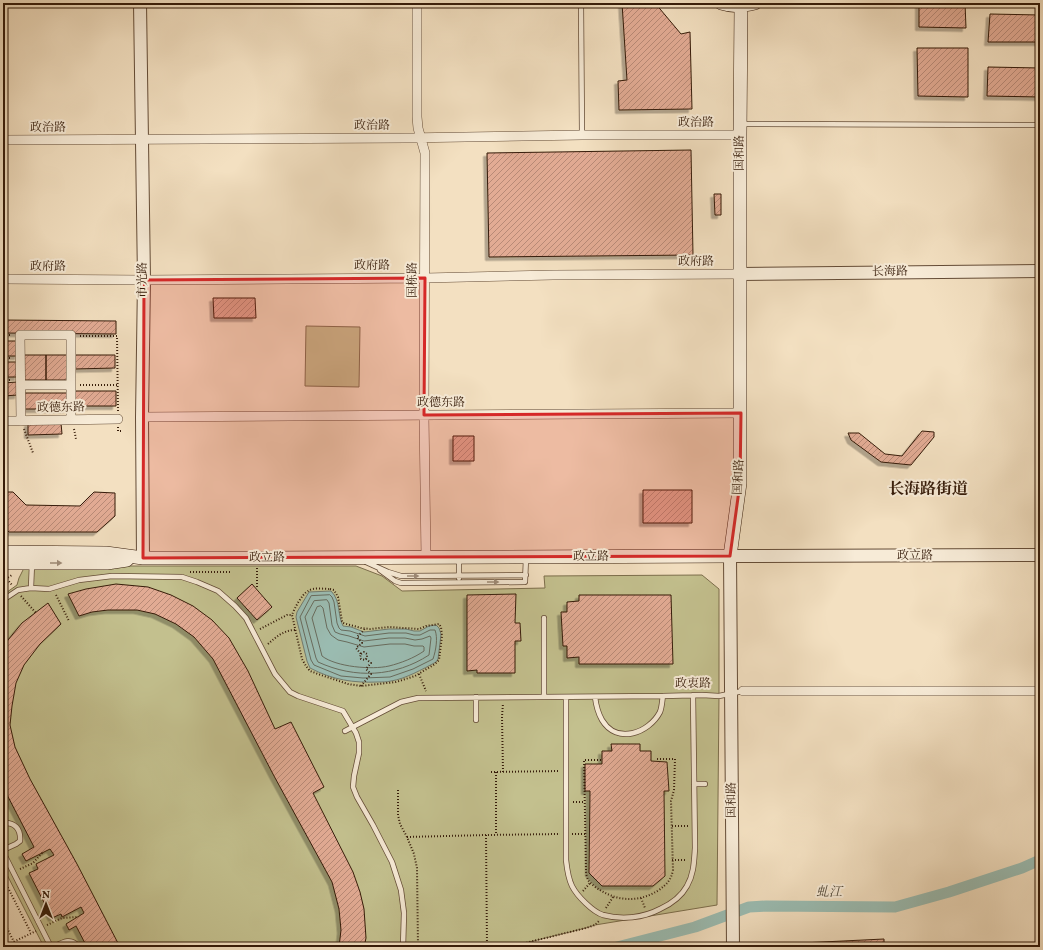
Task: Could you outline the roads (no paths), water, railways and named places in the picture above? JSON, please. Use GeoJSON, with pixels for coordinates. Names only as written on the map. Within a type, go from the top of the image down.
{"type":"FeatureCollection","features":[{"type":"Feature","properties":{"kind":"main road"},"geometry":{"type":"LineString","coordinates":[[721,3],[741,6],[755,3]]}},
{"type":"Feature","properties":{"kind":"main road","name":"国和路"},"geometry":{"type":"LineString","coordinates":[[730,556],[740,483],[741,6]]}},
{"type":"Feature","properties":{"kind":"main road","name":"政立路"},"geometry":{"type":"LineString","coordinates":[[3,552],[106,553],[143,558],[526,558],[730,556]]}},
{"type":"Feature","properties":{"kind":"main road","name":"政立路"},"geometry":{"type":"LineString","coordinates":[[3,563],[107,563],[143,558]]}},
{"type":"Feature","properties":{"kind":"street","name":"市光路"},"geometry":{"type":"LineString","coordinates":[[140,3],[144,280],[142,417],[143,558]]}},
{"type":"Feature","properties":{"kind":"street","name":"国栋路"},"geometry":{"type":"LineString","coordinates":[[417,3],[417,116],[418,128],[425,153],[424,415],[426,558]]}},
{"type":"Feature","properties":{"kind":"street","name":"政治路"},"geometry":{"type":"LineString","coordinates":[[3,140],[421,138],[740,130]]}},
{"type":"Feature","properties":{"kind":"street","name":"长海路"},"geometry":{"type":"LineString","coordinates":[[740,274],[1040,270]]}},
{"type":"Feature","properties":{"kind":"street","name":"政府路"},"geometry":{"type":"LineString","coordinates":[[3,279],[144,280],[740,274]]}},
{"type":"Feature","properties":{"kind":"street"},"geometry":{"type":"LineString","coordinates":[[21,421],[20,335],[71,335],[71,420]]}},
{"type":"Feature","properties":{"kind":"street"},"geometry":{"type":"LineString","coordinates":[[21,385],[71,385]]}},
{"type":"Feature","properties":{"kind":"street","name":"政德东路"},"geometry":{"type":"LineString","coordinates":[[142,417],[741,413]]}},
{"type":"Feature","properties":{"kind":"street","name":"政德东路"},"geometry":{"type":"LineString","coordinates":[[3,421],[118,419]]}},
{"type":"Feature","properties":{"kind":"street","name":"政立路"},"geometry":{"type":"LineString","coordinates":[[730,556],[1040,555]]}},
{"type":"Feature","properties":{"kind":"street","name":"国和路"},"geometry":{"type":"LineString","coordinates":[[730,556],[738,692],[733,943]]}},
{"type":"Feature","properties":{"kind":"street","name":"政衷路"},"geometry":{"type":"LineString","coordinates":[[738,692],[1040,691]]}},
{"type":"Feature","properties":{"kind":"lane"},"geometry":{"type":"LineString","coordinates":[[581,3],[582,135]]}},
{"type":"Feature","properties":{"kind":"lane"},"geometry":{"type":"LineString","coordinates":[[740,130],[1040,125]]}},
{"type":"Feature","properties":{"kind":"lane"},"geometry":{"type":"LineString","coordinates":[[348,558],[363,561],[401,576],[526,575]]}},
{"type":"Feature","properties":{"kind":"lane"},"geometry":{"type":"LineString","coordinates":[[459,558],[460,582]]}},
{"type":"Feature","properties":{"kind":"lane"},"geometry":{"type":"LineString","coordinates":[[376,566],[395,581],[401,583],[525,582],[526,558]]}},
{"type":"Feature","properties":{"kind":"lane"},"geometry":{"type":"LineString","coordinates":[[31,588],[32,563]]}},
{"type":"Feature","properties":{"kind":"lane"},"geometry":{"type":"LineString","coordinates":[[3,600],[18,590],[31,588],[49,589],[79,580],[112,576],[182,577],[218,591],[246,618],[276,674],[290,692],[343,711],[353,727],[359,742],[359,753],[353,787],[392,862],[401,890],[404,913],[403,947]]}},
{"type":"Feature","properties":{"kind":"lane"},"geometry":{"type":"LineString","coordinates":[[544,618],[544,697]]}},
{"type":"Feature","properties":{"kind":"lane","name":"政衷路"},"geometry":{"type":"LineString","coordinates":[[345,731],[401,702],[418,698],[719,696],[738,692]]}},
{"type":"Feature","properties":{"kind":"lane"},"geometry":{"type":"LineString","coordinates":[[566,697],[566,860],[568,873],[572,886],[578,896],[589,905],[602,914],[630,917],[647,915],[669,905],[680,896],[688,885],[694,870],[693,695]]}},
{"type":"Feature","properties":{"kind":"lane"},"geometry":{"type":"LineString","coordinates":[[595,697],[602,720],[607,726],[612,731],[622,734],[632,734],[643,730],[652,723],[660,711],[663,696]]}},
{"type":"Feature","properties":{"kind":"lane"},"geometry":{"type":"LineString","coordinates":[[476,698],[476,720]]}},
{"type":"Feature","properties":{"kind":"lane"},"geometry":{"type":"LineString","coordinates":[[694,784],[705,784]]}},
{"type":"Feature","properties":{"kind":"lane"},"geometry":{"type":"LineString","coordinates":[[3,823],[8,822],[15,824],[21,835],[20,840],[16,844],[3,851],[51,947]]}},
{"type":"Feature","properties":{"kind":"lane"},"geometry":{"type":"LineString","coordinates":[[54,947],[64,941],[70,941],[79,947]]}},
{"type":"Feature","properties":{"kind":"water"},"geometry":{"type":"Polygon","coordinates":[[[331,591],[338,603],[343,626],[351,627],[364,632],[389,629],[420,631],[429,626],[436,625],[441,634],[438,659],[436,662],[420,671],[396,680],[384,682],[343,680],[310,668],[296,617],[297,612],[309,592],[331,591]]]}},
{"type":"Feature","properties":{"kind":"waterway","name":"虬江"},"geometry":{"type":"LineString","coordinates":[[617,947],[695,927],[749,907],[895,907],[949,892],[1022,868],[1040,860]]}},
{"type":"Feature","properties":{"kind":"district","name":"长海路街道"},"geometry":{"type":"Point","coordinates":[928,490]}}]}
